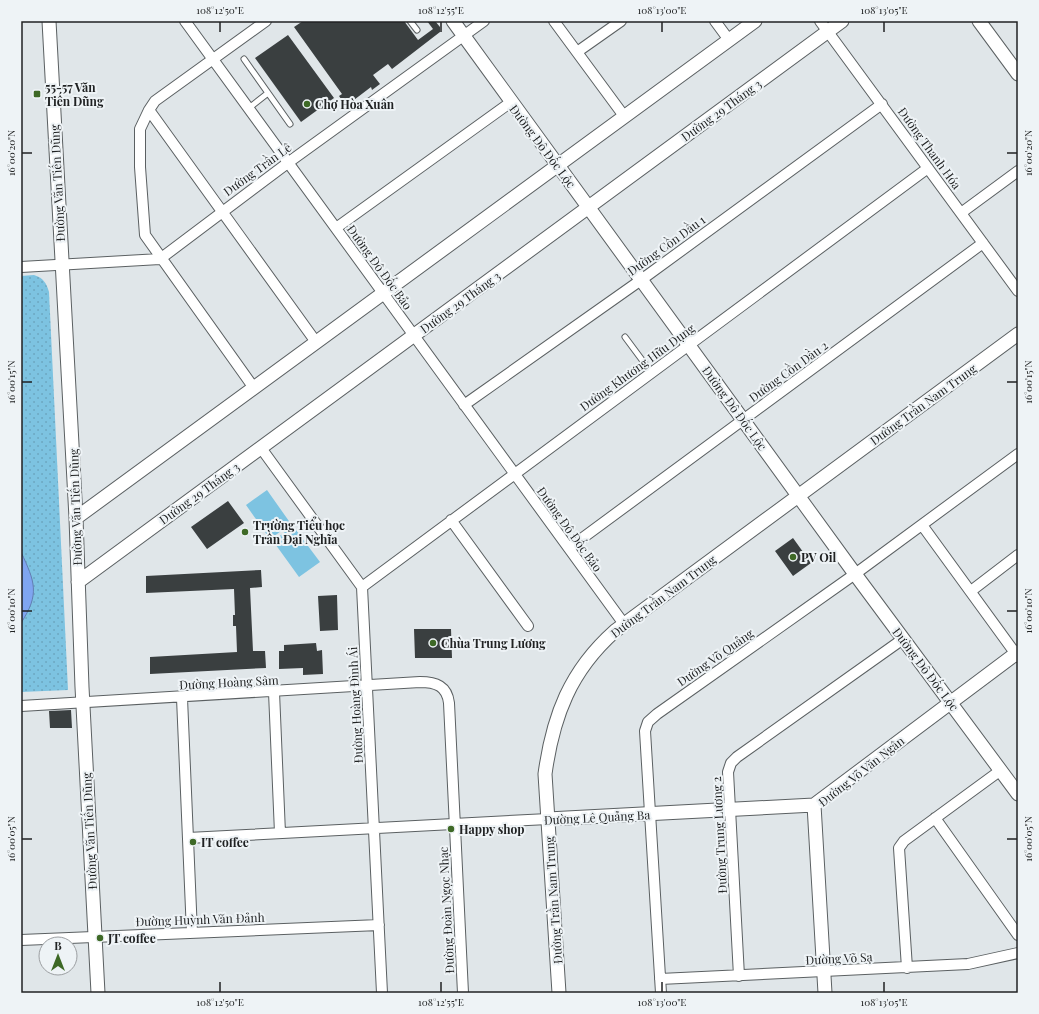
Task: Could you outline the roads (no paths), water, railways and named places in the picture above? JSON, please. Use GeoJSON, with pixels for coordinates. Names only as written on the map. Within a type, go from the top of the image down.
{"type":"FeatureCollection","features":[{"type":"Feature","properties":{"kind":"street","name":"Đường Văn Tiến Dũng"},"geometry":{"type":"LineString","coordinates":[[49,21],[61,265],[76,518],[83,702],[98,993]]}},
{"type":"Feature","properties":{"kind":"street","name":"Đường Đô Đốc Bảo"},"geometry":{"type":"LineString","coordinates":[[185,21],[624,624]]}},
{"type":"Feature","properties":{"kind":"street"},"geometry":{"type":"LineString","coordinates":[[254,388],[160,259],[145,235],[140,167],[140,129],[155,101],[266,21]]}},
{"type":"Feature","properties":{"kind":"street","name":"Đường Đô Đốc Lộc"},"geometry":{"type":"LineString","coordinates":[[453,21],[510,102],[558,165],[855,574],[1018,794]]}},
{"type":"Feature","properties":{"kind":"street","name":"Đường Trần Lê"},"geometry":{"type":"LineString","coordinates":[[160,259],[222,211],[484,21]]}},
{"type":"Feature","properties":{"kind":"street"},"geometry":{"type":"LineString","coordinates":[[554,21],[624,116]]}},
{"type":"Feature","properties":{"kind":"street"},"geometry":{"type":"LineString","coordinates":[[577,52],[621,21]]}},
{"type":"Feature","properties":{"kind":"street"},"geometry":{"type":"LineString","coordinates":[[715,21],[729,40]]}},
{"type":"Feature","properties":{"kind":"street"},"geometry":{"type":"LineString","coordinates":[[76,518],[754,21]]}},
{"type":"Feature","properties":{"kind":"street","name":"Đường Thanh Hóa"},"geometry":{"type":"LineString","coordinates":[[820,21],[1018,291]]}},
{"type":"Feature","properties":{"kind":"street","name":"Đường 29 Tháng 3"},"geometry":{"type":"LineString","coordinates":[[78,582],[842,21]]}},
{"type":"Feature","properties":{"kind":"street"},"geometry":{"type":"LineString","coordinates":[[979,21],[1018,74]]}},
{"type":"Feature","properties":{"kind":"street"},"geometry":{"type":"LineString","coordinates":[[336,228],[510,102]]}},
{"type":"Feature","properties":{"kind":"street","name":"Đường Cồn Dầu 1"},"geometry":{"type":"LineString","coordinates":[[464,404],[641,280],[882,104]]}},
{"type":"Feature","properties":{"kind":"street"},"geometry":{"type":"LineString","coordinates":[[149,110],[316,342]]}},
{"type":"Feature","properties":{"kind":"street","name":"Đường Khương Hữu Dụng"},"geometry":{"type":"LineString","coordinates":[[362,586],[928,168]]}},
{"type":"Feature","properties":{"kind":"street"},"geometry":{"type":"LineString","coordinates":[[961,213],[1018,171]]}},
{"type":"Feature","properties":{"kind":"street","name":"Đường Cồn Dầu 2"},"geometry":{"type":"LineString","coordinates":[[569,548],[983,243]]}},
{"type":"Feature","properties":{"kind":"street"},"geometry":{"type":"LineString","coordinates":[[21,267],[160,259]]}},
{"type":"Feature","properties":{"kind":"street","name":"Đường Trần Nam Trung"},"geometry":{"type":"LineString","coordinates":[[559,993],[545,774],[550,742],[558,715],[570,688],[596,648],[624,624],[1018,334]]}},
{"type":"Feature","properties":{"kind":"street"},"geometry":{"type":"LineString","coordinates":[[260,448],[362,586]]}},
{"type":"Feature","properties":{"kind":"street","name":"Đường Võ Quảng"},"geometry":{"type":"LineString","coordinates":[[661,993],[646,731],[648,722],[657,714],[855,574],[1018,454]]}},
{"type":"Feature","properties":{"kind":"street"},"geometry":{"type":"LineString","coordinates":[[451,520],[528,626]]}},
{"type":"Feature","properties":{"kind":"street"},"geometry":{"type":"LineString","coordinates":[[922,525],[1017,654]]}},
{"type":"Feature","properties":{"kind":"street"},"geometry":{"type":"LineString","coordinates":[[971,592],[1018,555]]}},
{"type":"Feature","properties":{"kind":"street","name":"Đường Hoàng Đình Ái"},"geometry":{"type":"LineString","coordinates":[[362,586],[382,993]]}},
{"type":"Feature","properties":{"kind":"street","name":"Đường Trung Lương 2"},"geometry":{"type":"LineString","coordinates":[[739,976],[728,772],[731,763],[737,757],[903,639]]}},
{"type":"Feature","properties":{"kind":"street","name":"Đường Võ Văn Ngân"},"geometry":{"type":"LineString","coordinates":[[825,993],[814,805],[1017,654]]}},
{"type":"Feature","properties":{"kind":"street","name":"Đường Hoàng Sâm"},"geometry":{"type":"LineString","coordinates":[[21,706],[182,698],[420,682],[439,685]]}},
{"type":"Feature","properties":{"kind":"street","name":"Đường Đoàn Ngọc Nhạc"},"geometry":{"type":"LineString","coordinates":[[439,685],[448,695],[449,703],[463,993]]}},
{"type":"Feature","properties":{"kind":"street"},"geometry":{"type":"LineString","coordinates":[[274,692],[280,833]]}},
{"type":"Feature","properties":{"kind":"street"},"geometry":{"type":"LineString","coordinates":[[182,698],[192,933]]}},
{"type":"Feature","properties":{"kind":"street"},"geometry":{"type":"LineString","coordinates":[[907,968],[899,848],[904,840],[1001,770]]}},
{"type":"Feature","properties":{"kind":"street","name":"Đường Lê Quảng Ba"},"geometry":{"type":"LineString","coordinates":[[188,838],[814,805]]}},
{"type":"Feature","properties":{"kind":"street"},"geometry":{"type":"LineString","coordinates":[[935,818],[1018,935]]}},
{"type":"Feature","properties":{"kind":"street","name":"Đường Huỳnh Văn Đảnh"},"geometry":{"type":"LineString","coordinates":[[21,940],[379,925]]}},
{"type":"Feature","properties":{"kind":"street","name":"Đường Võ Sạ"},"geometry":{"type":"LineString","coordinates":[[660,979],[968,964],[1018,953]]}},
{"type":"Feature","properties":{"kind":"lane"},"geometry":{"type":"LineString","coordinates":[[410,21],[417,30]]}},
{"type":"Feature","properties":{"kind":"lane"},"geometry":{"type":"LineString","coordinates":[[244,59],[290,124]]}},
{"type":"Feature","properties":{"kind":"lane"},"geometry":{"type":"LineString","coordinates":[[249,108],[268,93]]}},
{"type":"Feature","properties":{"kind":"lane"},"geometry":{"type":"LineString","coordinates":[[625,338],[651,372]]}},
{"type":"Feature","properties":{"kind":"place","name":"55-57 Văn Tiến Dũng"},"geometry":{"type":"Point","coordinates":[37,94]}},
{"type":"Feature","properties":{"kind":"place","name":"Chợ Hòa Xuân"},"geometry":{"type":"Point","coordinates":[307,104]}},
{"type":"Feature","properties":{"kind":"place","name":"Trường Tiểu học Trần Đại Nghĩa"},"geometry":{"type":"Point","coordinates":[245,532]}},
{"type":"Feature","properties":{"kind":"place","name":"PV Oil"},"geometry":{"type":"Point","coordinates":[793,557]}},
{"type":"Feature","properties":{"kind":"place","name":"Chùa Trung Lương"},"geometry":{"type":"Point","coordinates":[433,643]}},
{"type":"Feature","properties":{"kind":"place","name":"Happy shop"},"geometry":{"type":"Point","coordinates":[451,829]}},
{"type":"Feature","properties":{"kind":"place","name":"IT coffee"},"geometry":{"type":"Point","coordinates":[193,842]}},
{"type":"Feature","properties":{"kind":"place","name":"JT coffee"},"geometry":{"type":"Point","coordinates":[100,938]}}]}
